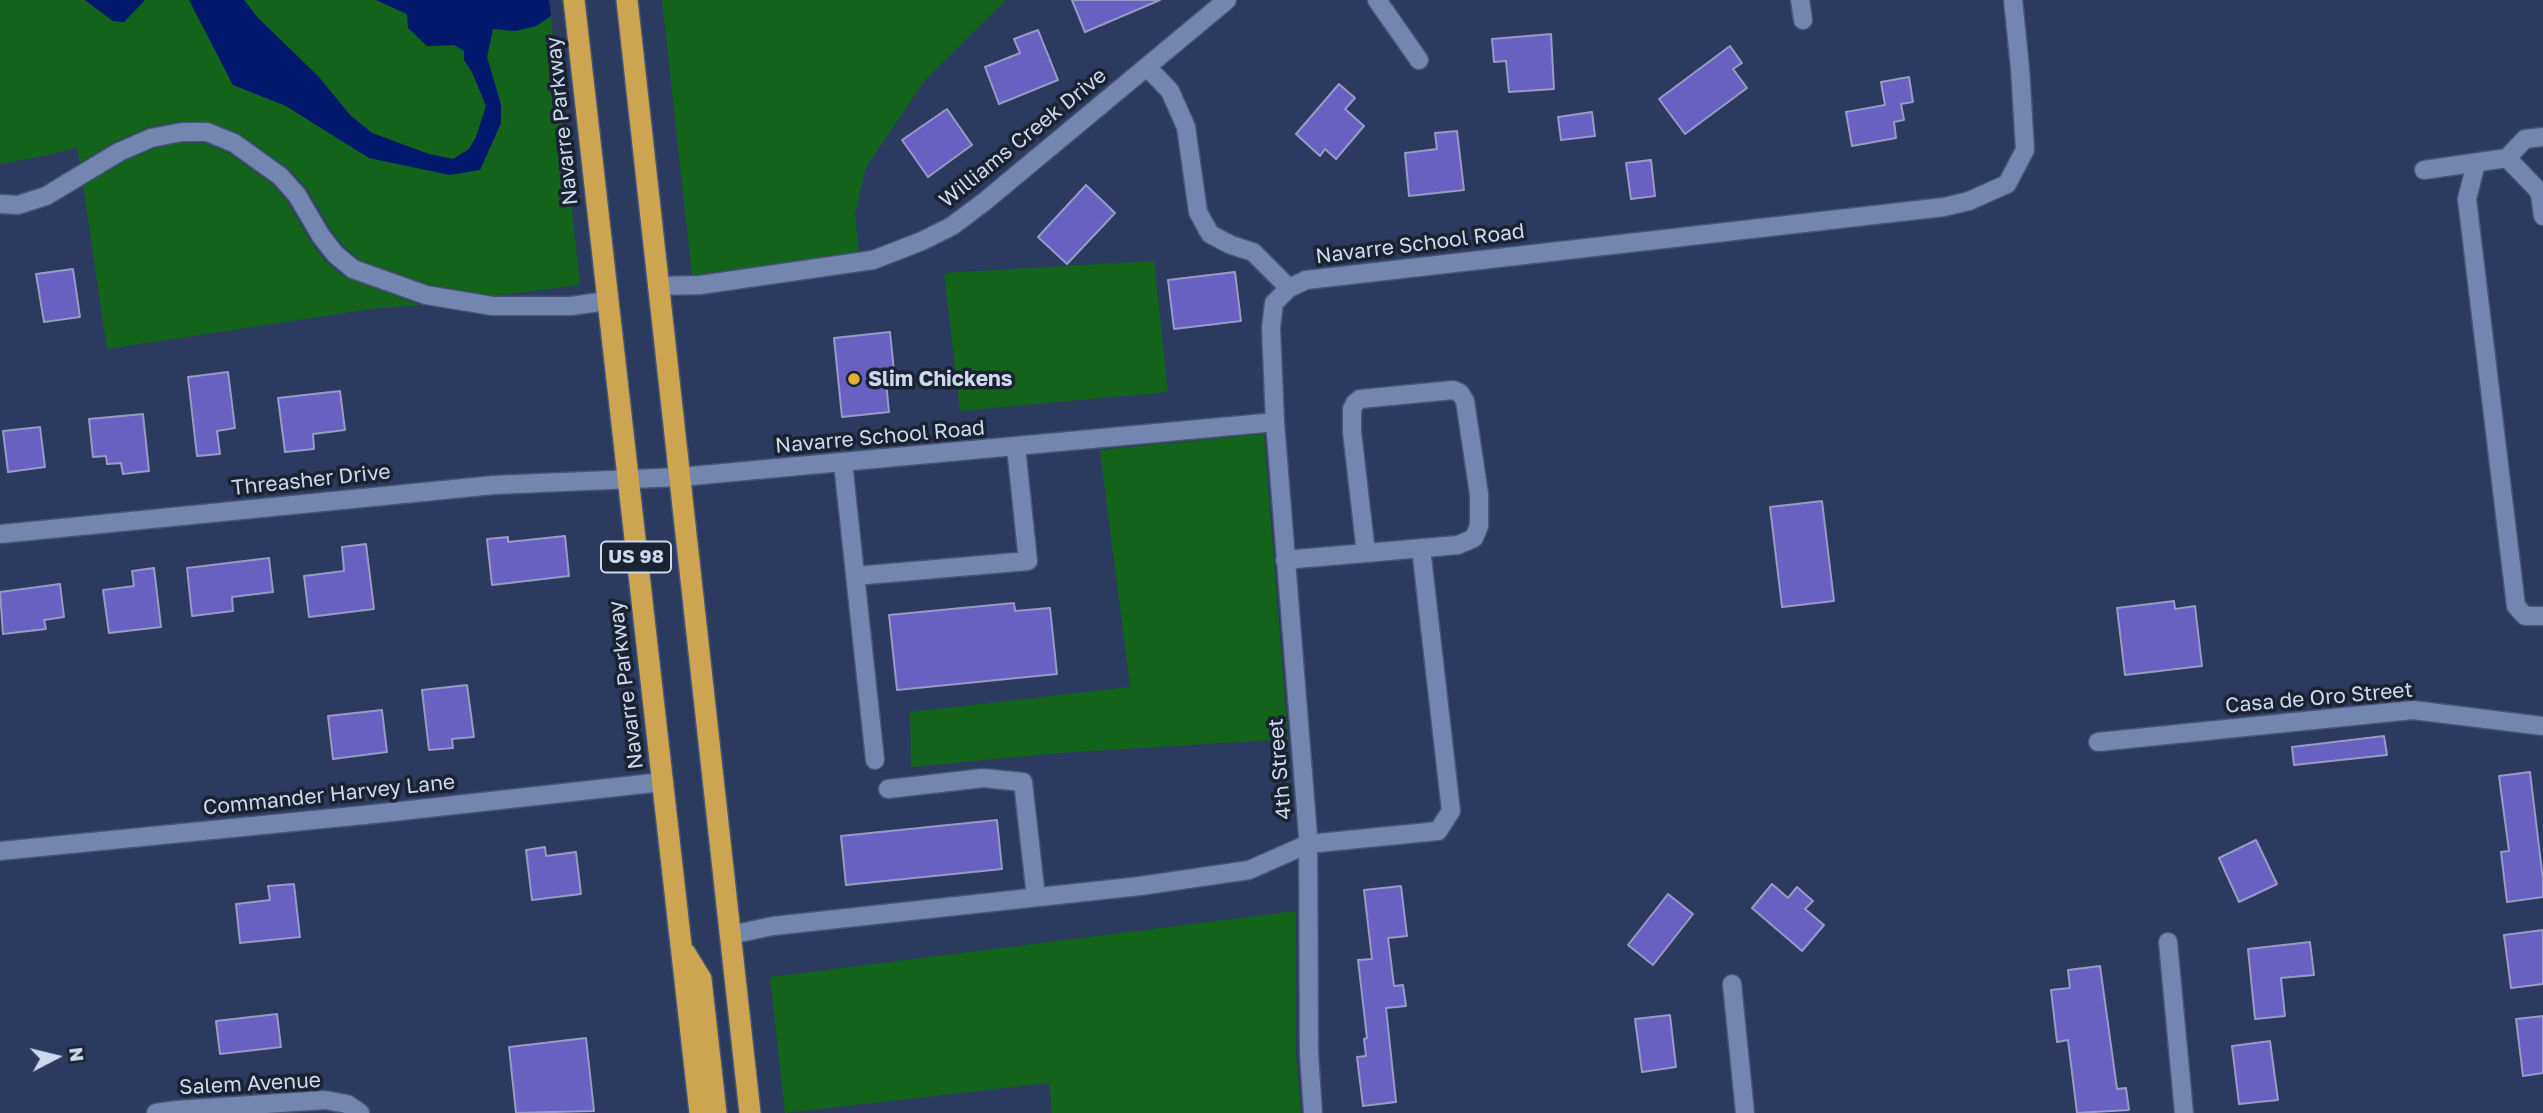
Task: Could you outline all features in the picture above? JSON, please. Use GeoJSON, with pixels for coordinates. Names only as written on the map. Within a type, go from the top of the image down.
{"type":"FeatureCollection","features":[{"type":"Feature","properties":{"kind":"highway","name":"Navarre Parkway"},"geometry":{"type":"LineString","coordinates":[[573,0],[700,1113]]}},
{"type":"Feature","properties":{"kind":"highway","name":"US 98"},"geometry":{"type":"LineString","coordinates":[[626,0],[750,1113]]}},
{"type":"Feature","properties":{"kind":"highway"},"geometry":{"type":"LineString","coordinates":[[680,945],[701,979],[716,1113]]}},
{"type":"Feature","properties":{"kind":"street","name":"Williams Creek Drive"},"geometry":{"type":"LineString","coordinates":[[658,286],[700,285],[861,262],[922,242],[952,226],[984,202],[1227,0]]}},
{"type":"Feature","properties":{"kind":"street"},"geometry":{"type":"LineString","coordinates":[[1377,0],[1419,60]]}},
{"type":"Feature","properties":{"kind":"street"},"geometry":{"type":"LineString","coordinates":[[1800,0],[1802,20]]}},
{"type":"Feature","properties":{"kind":"street","name":"Navarre School Road"},"geometry":{"type":"LineString","coordinates":[[1289,288],[1306,280],[1944,207],[1969,201],[2007,184],[2025,150],[2013,0]]}},
{"type":"Feature","properties":{"kind":"street"},"geometry":{"type":"LineString","coordinates":[[1147,67],[1170,91],[1186,127],[1198,212],[1210,234],[1253,252],[1289,288],[1274,303],[1271,328],[1275,422]]}},
{"type":"Feature","properties":{"kind":"street"},"geometry":{"type":"LineString","coordinates":[[0,204],[18,205],[46,196],[119,152],[151,138],[183,131],[207,132],[234,143],[280,176],[297,195],[335,254],[353,269],[426,295],[492,306],[571,306],[607,301]]}},
{"type":"Feature","properties":{"kind":"street"},"geometry":{"type":"LineString","coordinates":[[2424,170],[2507,158],[2525,139],[2543,137]]}},
{"type":"Feature","properties":{"kind":"street"},"geometry":{"type":"LineString","coordinates":[[2507,158],[2540,187],[2543,216]]}},
{"type":"Feature","properties":{"kind":"street"},"geometry":{"type":"LineString","coordinates":[[2476,163],[2467,199],[2516,606],[2525,616],[2543,616]]}},
{"type":"Feature","properties":{"kind":"street"},"geometry":{"type":"LineString","coordinates":[[1285,559],[1366,553],[1458,545],[1474,538],[1479,526],[1479,494],[1465,401],[1460,393],[1453,390],[1360,399],[1355,403],[1352,409],[1352,432],[1366,553]]}},
{"type":"Feature","properties":{"kind":"street","name":"Navarre School Road"},"geometry":{"type":"LineString","coordinates":[[627,481],[1275,422]]}},
{"type":"Feature","properties":{"kind":"street","name":"4th Street"},"geometry":{"type":"LineString","coordinates":[[1275,422],[1308,844],[1309,1054],[1313,1113]]}},
{"type":"Feature","properties":{"kind":"street"},"geometry":{"type":"LineString","coordinates":[[855,576],[1028,561],[1016,447]]}},
{"type":"Feature","properties":{"kind":"street"},"geometry":{"type":"LineString","coordinates":[[843,463],[874,760]]}},
{"type":"Feature","properties":{"kind":"street","name":"Threasher Drive"},"geometry":{"type":"LineString","coordinates":[[0,534],[494,485],[627,481]]}},
{"type":"Feature","properties":{"kind":"street"},"geometry":{"type":"LineString","coordinates":[[730,935],[773,926],[1250,870],[1308,844],[1438,831],[1451,811],[1421,548]]}},
{"type":"Feature","properties":{"kind":"street","name":"Casa de Oro Street"},"geometry":{"type":"LineString","coordinates":[[2098,742],[2413,710],[2543,726]]}},
{"type":"Feature","properties":{"kind":"street"},"geometry":{"type":"LineString","coordinates":[[888,789],[983,778],[1023,782],[1036,897]]}},
{"type":"Feature","properties":{"kind":"street","name":"Commander Harvey Lane"},"geometry":{"type":"LineString","coordinates":[[0,851],[662,782]]}},
{"type":"Feature","properties":{"kind":"street"},"geometry":{"type":"LineString","coordinates":[[2168,942],[2184,1113]]}},
{"type":"Feature","properties":{"kind":"street"},"geometry":{"type":"LineString","coordinates":[[1732,984],[1745,1113]]}},
{"type":"Feature","properties":{"kind":"street","name":"Salem Avenue"},"geometry":{"type":"LineString","coordinates":[[156,1113],[325,1100],[353,1109]]}},
{"type":"Feature","properties":{"kind":"green space"},"geometry":{"type":"Polygon","coordinates":[[[0,0],[85,0],[113,21],[124,22],[145,0],[189,0],[233,85],[286,106],[369,158],[480,170],[501,123],[501,105],[487,57],[493,29],[516,31],[536,26],[551,16],[580,285],[493,296],[430,285],[360,260],[331,230],[308,190],[288,168],[241,135],[213,123],[183,121],[149,127],[114,142],[80,163],[77,147],[0,164],[0,0]]]}},
{"type":"Feature","properties":{"kind":"green space"},"geometry":{"type":"Polygon","coordinates":[[[244,0],[376,0],[407,14],[427,46],[454,45],[464,51],[464,60],[486,106],[477,137],[469,149],[454,159],[429,154],[372,133],[350,115],[318,76],[258,18],[244,0]]]}},
{"type":"Feature","properties":{"kind":"green space"},"geometry":{"type":"Polygon","coordinates":[[[662,0],[1006,0],[926,79],[866,167],[855,214],[859,252],[692,275],[662,0]]]}},
{"type":"Feature","properties":{"kind":"green space"},"geometry":{"type":"Polygon","coordinates":[[[183,142],[204,143],[227,152],[271,183],[287,201],[325,261],[345,277],[420,305],[379,308],[107,349],[83,186],[125,161],[155,148],[183,142]]]}},
{"type":"Feature","properties":{"kind":"green space"},"geometry":{"type":"Polygon","coordinates":[[[1154,261],[1168,392],[960,411],[944,273],[1154,261]]]}},
{"type":"Feature","properties":{"kind":"green space"},"geometry":{"type":"Polygon","coordinates":[[[1264,434],[1288,739],[1059,753],[911,767],[910,712],[1130,687],[1100,450],[1264,434]]]}},
{"type":"Feature","properties":{"kind":"green space"},"geometry":{"type":"Polygon","coordinates":[[[1296,911],[1296,1054],[1301,1113],[1052,1113],[1049,1083],[785,1113],[770,977],[1296,911]]]}},
{"type":"Feature","properties":{"kind":"shaded area"},"geometry":{"type":"Polygon","coordinates":[[[85,0],[145,0],[124,22],[113,21],[85,0]]]}},
{"type":"Feature","properties":{"kind":"shaded area"},"geometry":{"type":"Polygon","coordinates":[[[189,0],[244,0],[258,18],[318,76],[350,115],[372,133],[429,154],[453,159],[469,149],[486,106],[464,60],[464,51],[454,45],[427,46],[408,28],[407,14],[376,0],[549,0],[551,16],[536,26],[515,31],[493,29],[487,57],[501,105],[501,123],[480,170],[450,175],[369,158],[286,106],[233,85],[189,0]]]}},
{"type":"Feature","properties":{"kind":"building"},"geometry":{"type":"Polygon","coordinates":[[[1072,0],[1160,0],[1085,32],[1072,0]]]}},
{"type":"Feature","properties":{"kind":"building"},"geometry":{"type":"Polygon","coordinates":[[[1038,30],[1058,80],[999,104],[985,67],[1020,53],[1014,39],[1038,30]]]}},
{"type":"Feature","properties":{"kind":"building"},"geometry":{"type":"Polygon","coordinates":[[[1551,34],[1554,89],[1509,92],[1506,61],[1494,62],[1492,39],[1551,34]]]}},
{"type":"Feature","properties":{"kind":"building"},"geometry":{"type":"Polygon","coordinates":[[[1730,46],[1742,63],[1733,69],[1747,88],[1685,134],[1659,99],[1730,46]]]}},
{"type":"Feature","properties":{"kind":"building"},"geometry":{"type":"Polygon","coordinates":[[[1909,77],[1913,102],[1901,104],[1904,120],[1894,122],[1896,138],[1852,146],[1846,112],[1885,105],[1881,82],[1909,77]]]}},
{"type":"Feature","properties":{"kind":"building"},"geometry":{"type":"Polygon","coordinates":[[[1339,84],[1355,98],[1345,109],[1364,126],[1336,159],[1325,149],[1320,156],[1296,134],[1339,84]]]}},
{"type":"Feature","properties":{"kind":"building"},"geometry":{"type":"Polygon","coordinates":[[[947,109],[972,145],[928,177],[902,140],[947,109]]]}},
{"type":"Feature","properties":{"kind":"building"},"geometry":{"type":"Polygon","coordinates":[[[1592,112],[1595,136],[1561,140],[1558,117],[1592,112]]]}},
{"type":"Feature","properties":{"kind":"building"},"geometry":{"type":"Polygon","coordinates":[[[1457,131],[1464,190],[1409,196],[1405,153],[1437,149],[1435,133],[1457,131]]]}},
{"type":"Feature","properties":{"kind":"building"},"geometry":{"type":"Polygon","coordinates":[[[1651,160],[1655,196],[1631,199],[1626,163],[1651,160]]]}},
{"type":"Feature","properties":{"kind":"building"},"geometry":{"type":"Polygon","coordinates":[[[1086,185],[1115,213],[1067,264],[1038,237],[1086,185]]]}},
{"type":"Feature","properties":{"kind":"building"},"geometry":{"type":"Polygon","coordinates":[[[73,269],[80,317],[44,322],[36,274],[73,269]]]}},
{"type":"Feature","properties":{"kind":"building"},"geometry":{"type":"Polygon","coordinates":[[[1235,272],[1241,321],[1174,329],[1168,280],[1235,272]]]}},
{"type":"Feature","properties":{"kind":"building","name":"Slim Chickens"},"geometry":{"type":"Polygon","coordinates":[[[890,332],[894,371],[885,372],[889,412],[842,417],[834,338],[890,332]]]}},
{"type":"Feature","properties":{"kind":"building"},"geometry":{"type":"Polygon","coordinates":[[[228,372],[235,428],[217,431],[220,454],[197,456],[188,377],[228,372]]]}},
{"type":"Feature","properties":{"kind":"building"},"geometry":{"type":"Polygon","coordinates":[[[340,391],[345,430],[313,434],[314,449],[285,452],[278,398],[340,391]]]}},
{"type":"Feature","properties":{"kind":"building"},"geometry":{"type":"Polygon","coordinates":[[[143,414],[149,471],[123,474],[121,463],[107,464],[106,456],[93,457],[89,419],[143,414]]]}},
{"type":"Feature","properties":{"kind":"building"},"geometry":{"type":"Polygon","coordinates":[[[40,427],[45,467],[8,472],[3,431],[40,427]]]}},
{"type":"Feature","properties":{"kind":"building"},"geometry":{"type":"Polygon","coordinates":[[[1822,501],[1834,601],[1782,607],[1770,507],[1822,501]]]}},
{"type":"Feature","properties":{"kind":"building"},"geometry":{"type":"Polygon","coordinates":[[[565,536],[569,576],[492,585],[487,539],[508,537],[508,542],[565,536]]]}},
{"type":"Feature","properties":{"kind":"building"},"geometry":{"type":"Polygon","coordinates":[[[366,544],[374,609],[309,617],[304,576],[344,571],[342,547],[366,544]]]}},
{"type":"Feature","properties":{"kind":"building"},"geometry":{"type":"Polygon","coordinates":[[[269,558],[273,592],[232,597],[233,611],[192,616],[187,568],[269,558]]]}},
{"type":"Feature","properties":{"kind":"building"},"geometry":{"type":"Polygon","coordinates":[[[154,568],[161,627],[109,633],[103,590],[134,586],[132,571],[154,568]]]}},
{"type":"Feature","properties":{"kind":"building"},"geometry":{"type":"Polygon","coordinates":[[[60,584],[64,617],[44,620],[46,629],[3,634],[0,592],[60,584]]]}},
{"type":"Feature","properties":{"kind":"building"},"geometry":{"type":"Polygon","coordinates":[[[2174,601],[2175,609],[2195,606],[2202,666],[2125,675],[2117,608],[2174,601]]]}},
{"type":"Feature","properties":{"kind":"building"},"geometry":{"type":"Polygon","coordinates":[[[1014,603],[1015,611],[1050,608],[1057,674],[897,690],[889,615],[1014,603]]]}},
{"type":"Feature","properties":{"kind":"building"},"geometry":{"type":"Polygon","coordinates":[[[467,685],[474,737],[452,739],[453,748],[429,750],[422,690],[467,685]]]}},
{"type":"Feature","properties":{"kind":"building"},"geometry":{"type":"Polygon","coordinates":[[[382,710],[387,752],[333,759],[328,716],[382,710]]]}},
{"type":"Feature","properties":{"kind":"building"},"geometry":{"type":"Polygon","coordinates":[[[2384,736],[2387,755],[2294,765],[2292,747],[2384,736]]]}},
{"type":"Feature","properties":{"kind":"building"},"geometry":{"type":"Polygon","coordinates":[[[2530,772],[2543,897],[2507,902],[2501,852],[2509,851],[2499,776],[2530,772]]]}},
{"type":"Feature","properties":{"kind":"building"},"geometry":{"type":"Polygon","coordinates":[[[997,820],[1002,869],[846,885],[841,836],[997,820]]]}},
{"type":"Feature","properties":{"kind":"building"},"geometry":{"type":"Polygon","coordinates":[[[2256,840],[2277,884],[2239,902],[2219,858],[2256,840]]]}},
{"type":"Feature","properties":{"kind":"building"},"geometry":{"type":"Polygon","coordinates":[[[545,847],[546,856],[576,852],[581,894],[532,900],[526,850],[545,847]]]}},
{"type":"Feature","properties":{"kind":"building"},"geometry":{"type":"Polygon","coordinates":[[[294,884],[300,937],[240,943],[236,904],[270,900],[268,886],[294,884]]]}},
{"type":"Feature","properties":{"kind":"building"},"geometry":{"type":"Polygon","coordinates":[[[1772,884],[1788,898],[1797,887],[1813,901],[1805,909],[1824,925],[1802,951],[1752,908],[1772,884]]]}},
{"type":"Feature","properties":{"kind":"building"},"geometry":{"type":"Polygon","coordinates":[[[1401,886],[1407,936],[1388,938],[1394,986],[1403,985],[1406,1006],[1386,1008],[1396,1102],[1363,1106],[1357,1057],[1366,1056],[1364,1039],[1367,1038],[1358,960],[1372,959],[1364,890],[1401,886]]]}},
{"type":"Feature","properties":{"kind":"building"},"geometry":{"type":"Polygon","coordinates":[[[1668,894],[1693,914],[1653,965],[1628,945],[1668,894]]]}},
{"type":"Feature","properties":{"kind":"building"},"geometry":{"type":"Polygon","coordinates":[[[2543,930],[2543,984],[2511,988],[2504,935],[2543,930]]]}},
{"type":"Feature","properties":{"kind":"building"},"geometry":{"type":"Polygon","coordinates":[[[2310,942],[2314,975],[2281,978],[2285,1016],[2255,1019],[2248,949],[2310,942]]]}},
{"type":"Feature","properties":{"kind":"building"},"geometry":{"type":"Polygon","coordinates":[[[2100,966],[2117,1089],[2126,1088],[2129,1110],[2077,1113],[2068,1040],[2057,1042],[2051,990],[2070,988],[2068,970],[2100,966]]]}},
{"type":"Feature","properties":{"kind":"building"},"geometry":{"type":"Polygon","coordinates":[[[277,1014],[281,1047],[220,1054],[216,1021],[277,1014]]]}},
{"type":"Feature","properties":{"kind":"building"},"geometry":{"type":"Polygon","coordinates":[[[1670,1015],[1676,1067],[1642,1072],[1635,1019],[1670,1015]]]}},
{"type":"Feature","properties":{"kind":"building"},"geometry":{"type":"Polygon","coordinates":[[[2543,1016],[2543,1073],[2523,1076],[2516,1019],[2543,1016]]]}},
{"type":"Feature","properties":{"kind":"building"},"geometry":{"type":"Polygon","coordinates":[[[586,1038],[594,1111],[516,1113],[509,1047],[586,1038]]]}},
{"type":"Feature","properties":{"kind":"building"},"geometry":{"type":"Polygon","coordinates":[[[2270,1041],[2278,1100],[2239,1104],[2232,1046],[2270,1041]]]}},
{"type":"Feature","properties":{"kind":"place","name":"Slim Chickens"},"geometry":{"type":"Point","coordinates":[854,379]}}]}
